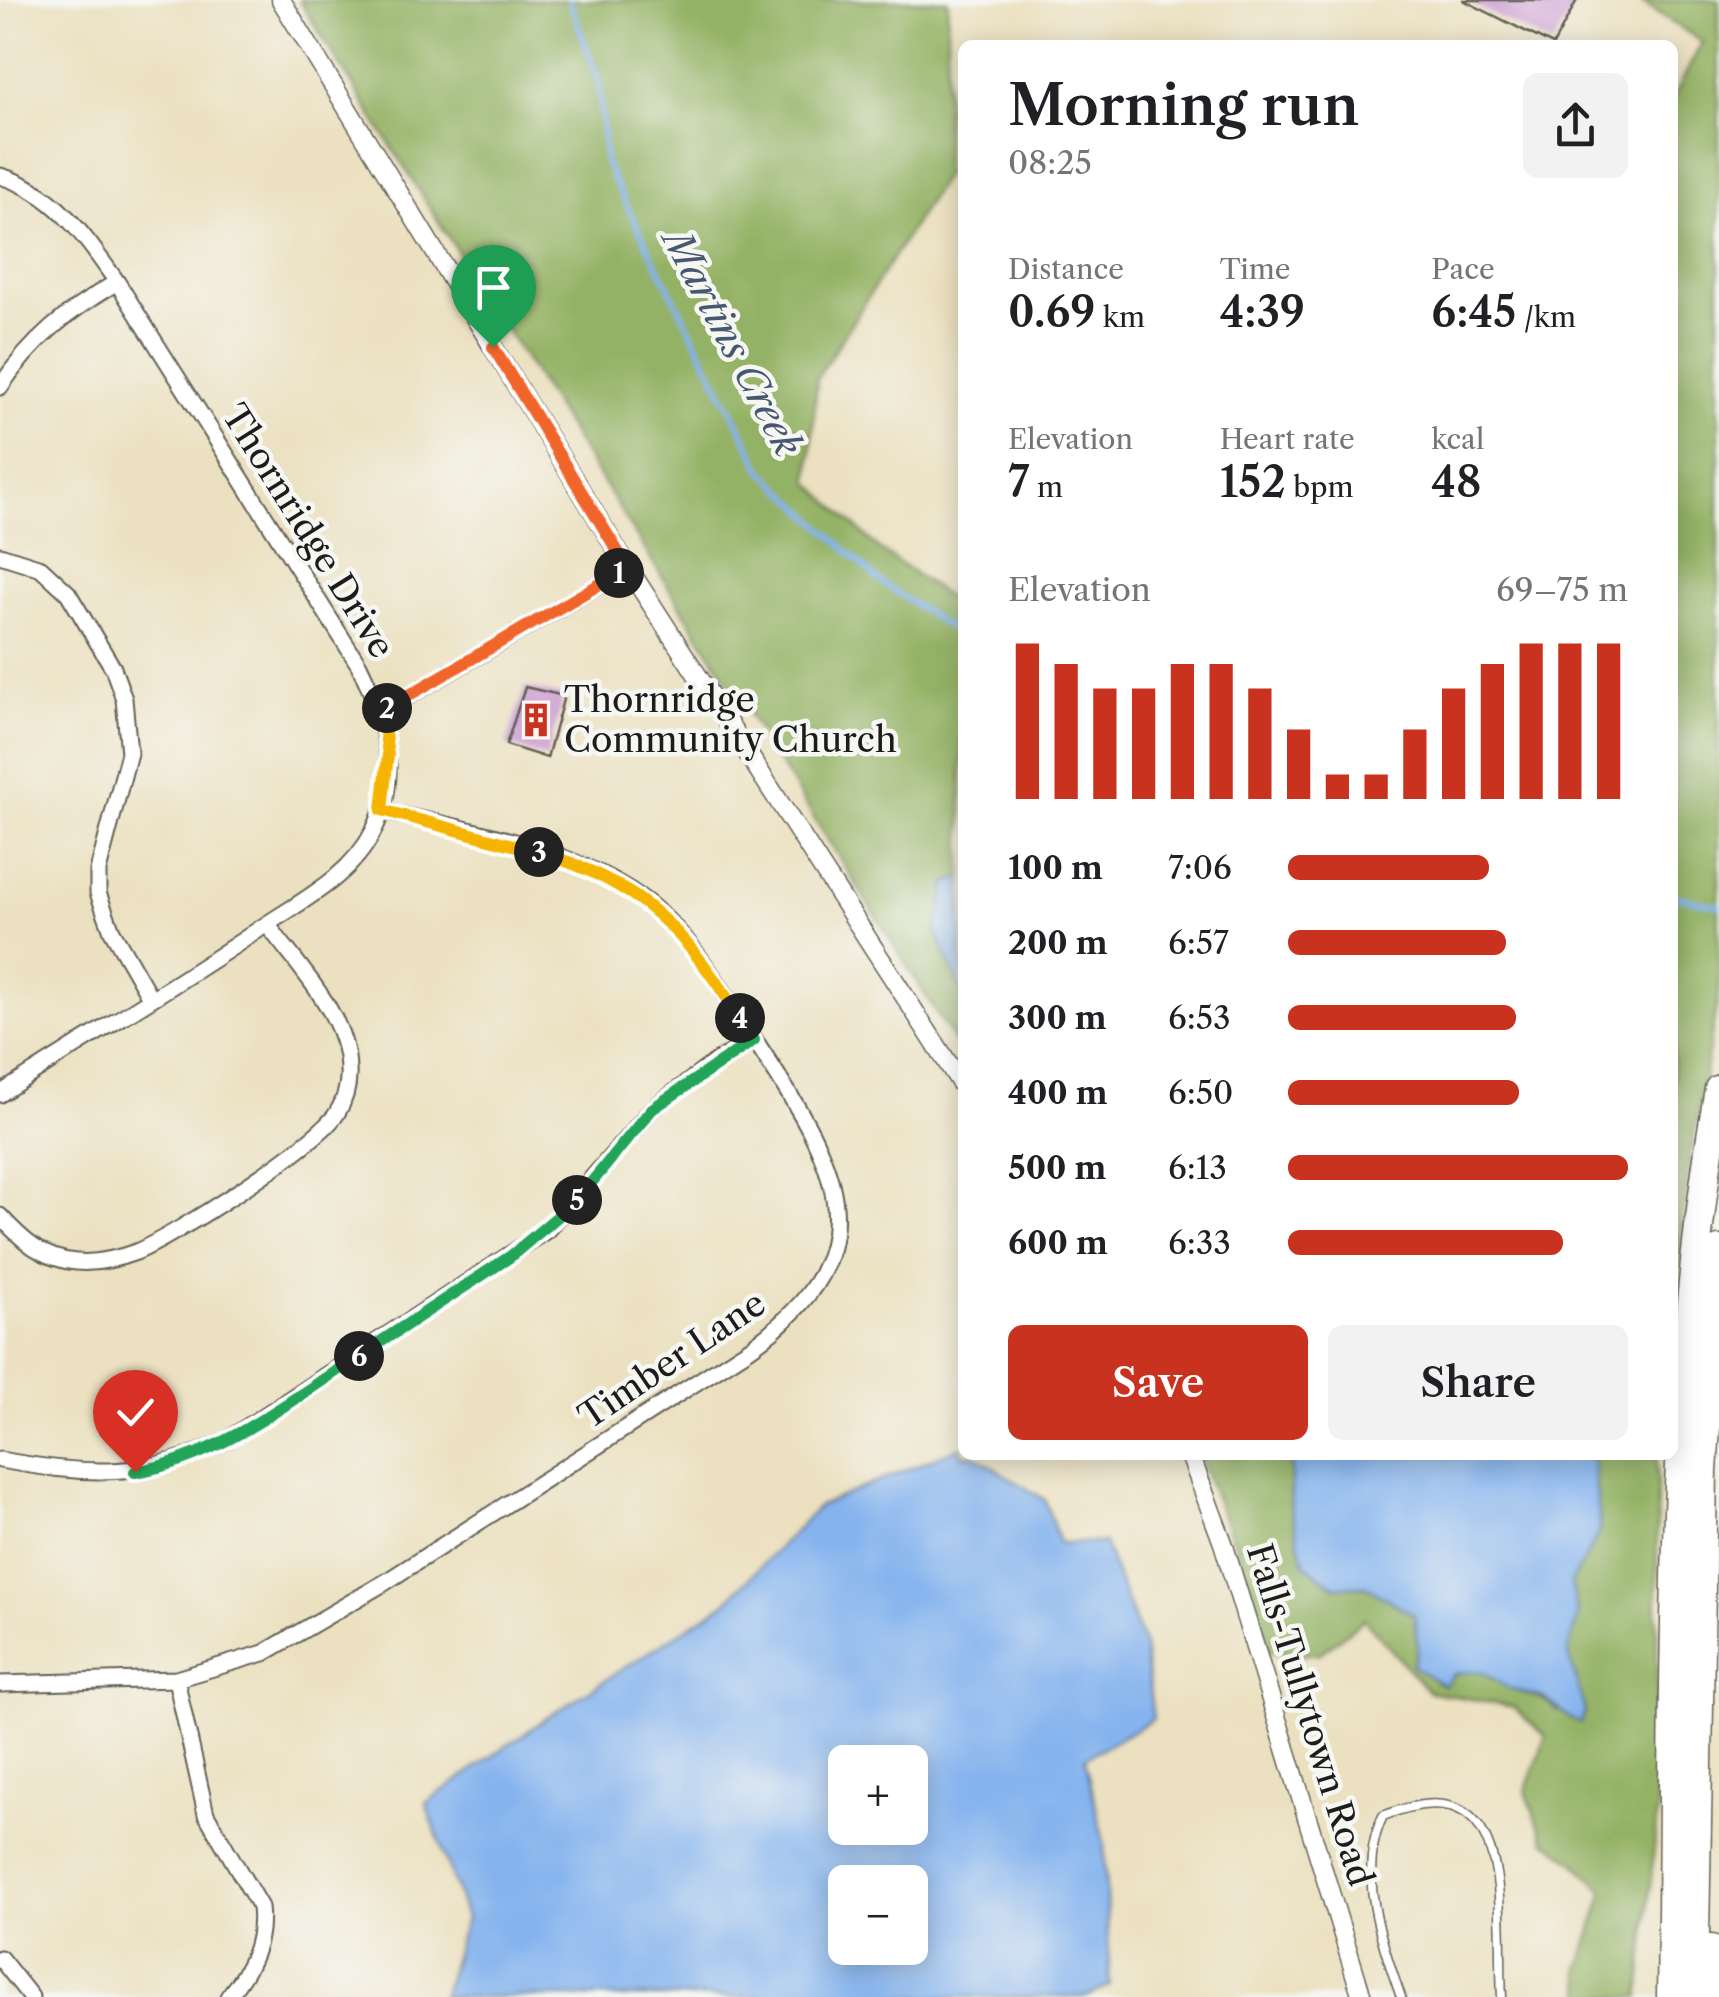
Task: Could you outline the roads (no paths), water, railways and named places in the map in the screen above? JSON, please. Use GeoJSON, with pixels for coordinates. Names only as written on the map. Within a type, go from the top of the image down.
{"type":"FeatureCollection","features":[{"type":"Feature","properties":{"kind":"highway"},"geometry":{"type":"LineString","coordinates":[[1694,1997],[1686,1783],[1684,1368],[1696,1236],[1719,1090]]}},
{"type":"Feature","properties":{"kind":"highway"},"geometry":{"type":"LineString","coordinates":[[1670,1997],[1719,1250]]}},
{"type":"Feature","properties":{"kind":"highway"},"geometry":{"type":"LineString","coordinates":[[1652,1997],[1686,1783]]}},
{"type":"Feature","properties":{"kind":"highway"},"geometry":{"type":"LineString","coordinates":[[1686,1783],[1715,1997]]}},
{"type":"Feature","properties":{"kind":"street"},"geometry":{"type":"LineString","coordinates":[[281,0],[628,568],[958,1079]]}},
{"type":"Feature","properties":{"kind":"street","name":"Thornridge Drive"},"geometry":{"type":"LineString","coordinates":[[0,176],[39,192],[56,205],[83,233],[117,282],[359,664],[382,712],[388,755],[382,810],[366,844],[344,870],[267,924],[0,1094]]}},
{"type":"Feature","properties":{"kind":"street"},"geometry":{"type":"LineString","coordinates":[[0,387],[41,334],[66,313],[117,282]]}},
{"type":"Feature","properties":{"kind":"street"},"geometry":{"type":"LineString","coordinates":[[0,554],[42,568],[68,593],[104,651],[124,699],[129,753],[98,872],[98,893],[112,931],[151,999]]}},
{"type":"Feature","properties":{"kind":"street"},"geometry":{"type":"LineString","coordinates":[[382,712],[628,568]]}},
{"type":"Feature","properties":{"kind":"street","name":"Timber Lane"},"geometry":{"type":"LineString","coordinates":[[0,1684],[176,1679],[233,1666],[304,1632],[750,1348],[797,1310],[818,1283],[828,1257],[835,1195],[832,1175],[811,1133],[688,940],[621,885],[562,858],[382,810]]}},
{"type":"Feature","properties":{"kind":"street"},"geometry":{"type":"LineString","coordinates":[[0,1216],[25,1243],[53,1258],[74,1262],[114,1259],[156,1241],[282,1162],[328,1124],[348,1084],[346,1050],[326,1006],[267,924]]}},
{"type":"Feature","properties":{"kind":"street"},"geometry":{"type":"LineString","coordinates":[[0,1460],[91,1472],[135,1472],[194,1456],[227,1440],[546,1230],[652,1109],[754,1040]]}},
{"type":"Feature","properties":{"kind":"street","name":"Falls-Tullytown Road"},"geometry":{"type":"LineString","coordinates":[[1192,1460],[1229,1562],[1362,1997]]}},
{"type":"Feature","properties":{"kind":"street"},"geometry":{"type":"LineString","coordinates":[[176,1679],[206,1814],[260,1907],[262,1923],[255,1957],[228,1997]]}},
{"type":"Feature","properties":{"kind":"street"},"geometry":{"type":"LineString","coordinates":[[0,1958],[31,1997]]}},
{"type":"Feature","properties":{"kind":"lane"},"geometry":{"type":"LineString","coordinates":[[1401,1997],[1370,1877],[1372,1838],[1383,1816],[1406,1806],[1435,1804],[1460,1811],[1484,1829],[1496,1858],[1503,1937],[1502,1997]]}},
{"type":"Feature","properties":{"kind":"water"},"geometry":{"type":"Polygon","coordinates":[[[958,879],[958,982],[936,931],[947,883],[958,879]]]}},
{"type":"Feature","properties":{"kind":"water"},"geometry":{"type":"Polygon","coordinates":[[[958,1448],[958,1460],[982,1460],[1045,1500],[1059,1543],[1104,1543],[1144,1646],[1153,1719],[1085,1758],[1104,1842],[1110,1985],[1087,1997],[442,1997],[466,1917],[426,1803],[548,1717],[725,1603],[819,1506],[958,1448]]]}},
{"type":"Feature","properties":{"kind":"water"},"geometry":{"type":"Polygon","coordinates":[[[1291,1460],[1593,1460],[1601,1530],[1571,1583],[1578,1615],[1568,1651],[1585,1712],[1580,1724],[1542,1697],[1508,1688],[1481,1672],[1454,1674],[1444,1686],[1412,1666],[1418,1649],[1414,1615],[1366,1586],[1336,1587],[1304,1564],[1291,1509],[1291,1460]]]}},
{"type":"Feature","properties":{"kind":"waterway","name":"Martins Creek"},"geometry":{"type":"LineString","coordinates":[[569,0],[599,81],[605,163],[762,470],[878,580],[958,634]]}},
{"type":"Feature","properties":{"kind":"waterway","name":"Martins Creek"},"geometry":{"type":"LineString","coordinates":[[1678,896],[1719,906]]}},
{"type":"Feature","properties":{"kind":"place","name":"Thornridge Community Church"},"geometry":{"type":"Point","coordinates":[536,720]}}]}
